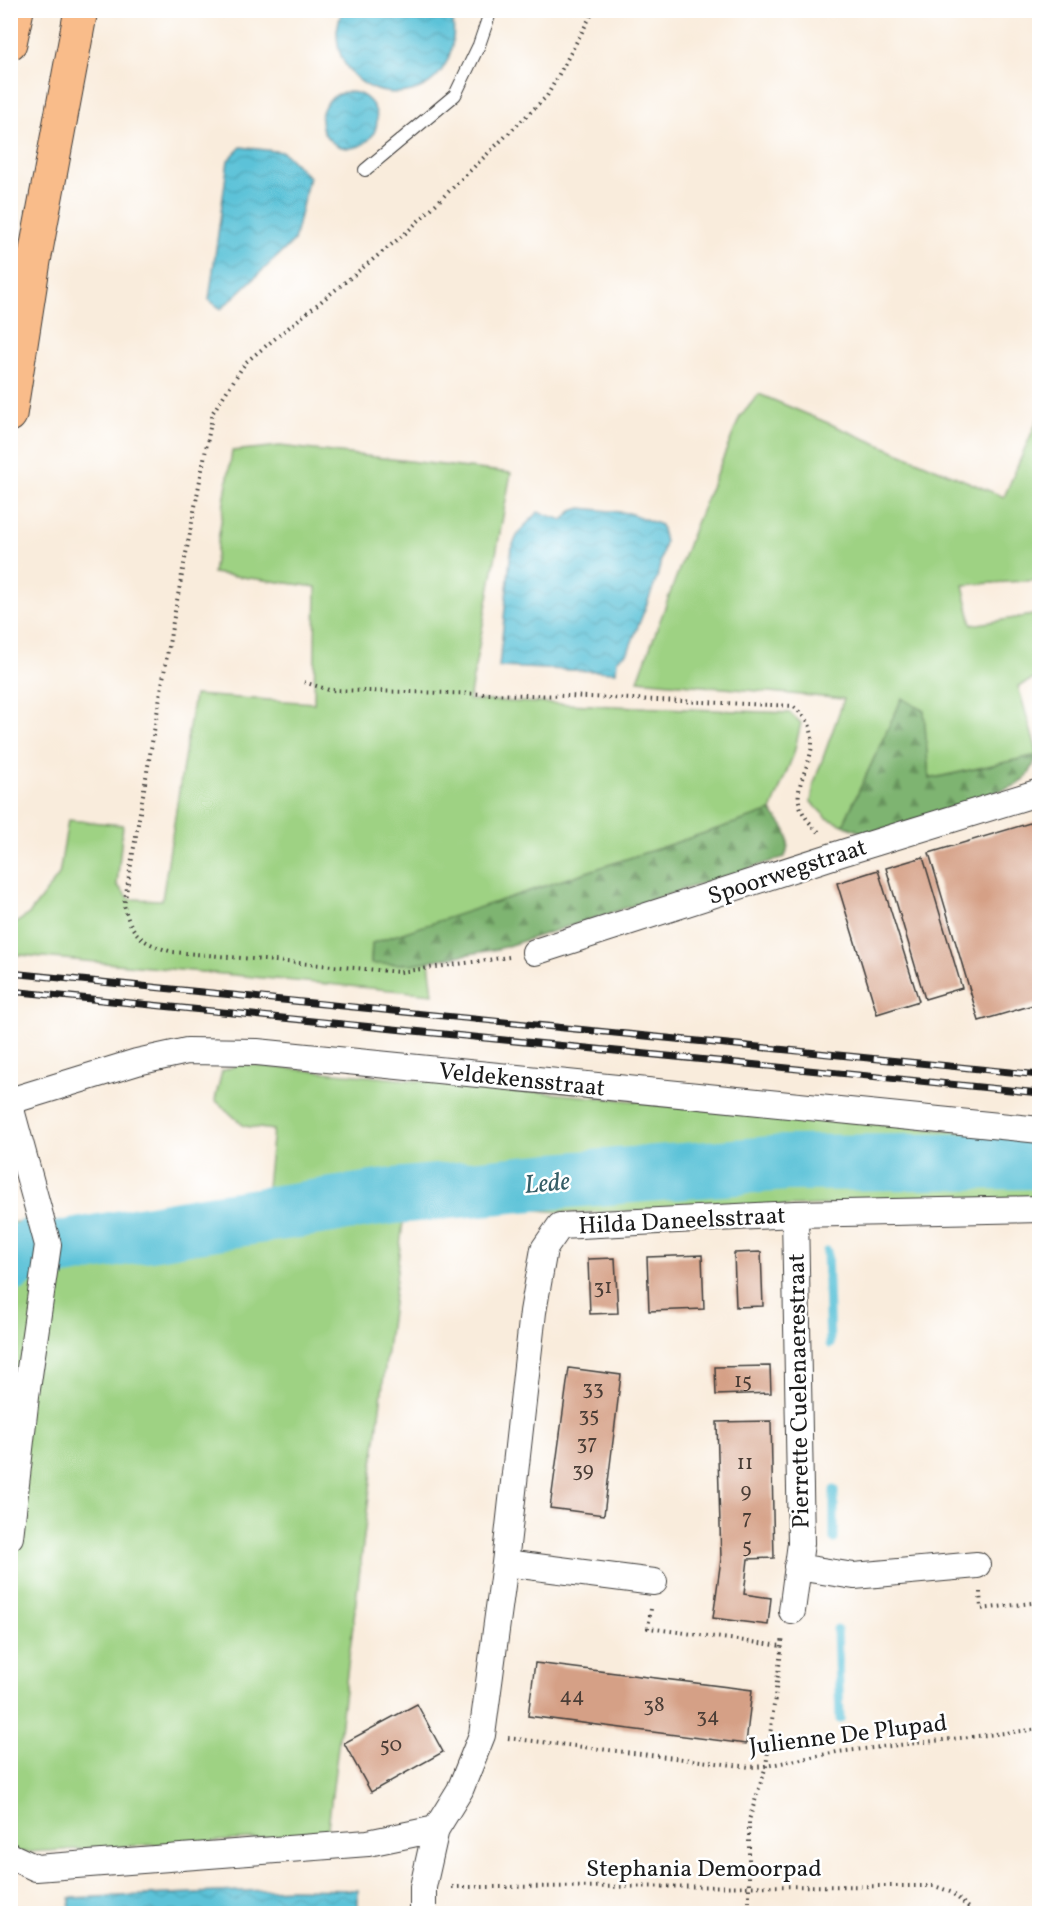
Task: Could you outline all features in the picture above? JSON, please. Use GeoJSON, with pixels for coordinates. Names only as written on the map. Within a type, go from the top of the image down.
{"type":"FeatureCollection","features":[{"type":"Feature","properties":{"kind":"highway"},"geometry":{"type":"LineString","coordinates":[[10,43],[16,10]]}},
{"type":"Feature","properties":{"kind":"highway"},"geometry":{"type":"LineString","coordinates":[[10,415],[34,261],[81,10]]}},
{"type":"Feature","properties":{"kind":"street","name":"Spoorwegstraat"},"geometry":{"type":"LineString","coordinates":[[535,952],[842,852],[1040,792]]}},
{"type":"Feature","properties":{"kind":"street","name":"Veldekensstraat"},"geometry":{"type":"LineString","coordinates":[[10,1104],[136,1062],[186,1052],[257,1052],[1040,1130]]}},
{"type":"Feature","properties":{"kind":"street"},"geometry":{"type":"LineString","coordinates":[[10,1104],[48,1245],[26,1396],[10,1537]]}},
{"type":"Feature","properties":{"kind":"street","name":"Hilda Daneelsstraat"},"geometry":{"type":"LineString","coordinates":[[423,1914],[423,1887],[436,1829],[460,1790],[482,1735],[505,1563],[533,1312],[544,1249],[560,1226],[795,1214],[1040,1209]]}},
{"type":"Feature","properties":{"kind":"street","name":"Pierrette Cuelenaerestraat"},"geometry":{"type":"LineString","coordinates":[[792,1611],[801,1543],[795,1214]]}},
{"type":"Feature","properties":{"kind":"street"},"geometry":{"type":"LineString","coordinates":[[505,1563],[654,1582]]}},
{"type":"Feature","properties":{"kind":"street"},"geometry":{"type":"LineString","coordinates":[[797,1567],[854,1576],[977,1565]]}},
{"type":"Feature","properties":{"kind":"street"},"geometry":{"type":"LineString","coordinates":[[10,1856],[36,1868],[368,1843],[436,1829]]}},
{"type":"Feature","properties":{"kind":"lane"},"geometry":{"type":"LineString","coordinates":[[365,170],[454,95],[479,45],[491,10]]}},
{"type":"Feature","properties":{"kind":"path"},"geometry":{"type":"LineString","coordinates":[[535,952],[458,966],[400,972],[217,958],[173,952],[147,945],[128,920],[124,905],[172,627],[213,412],[246,362],[407,232],[548,96],[594,10]]}},
{"type":"Feature","properties":{"kind":"path"},"geometry":{"type":"LineString","coordinates":[[304,682],[329,690],[566,696],[793,706],[809,723],[812,747],[797,796],[803,818],[842,852]]}},
{"type":"Feature","properties":{"kind":"path"},"geometry":{"type":"LineString","coordinates":[[977,1565],[981,1609],[1040,1602]]}},
{"type":"Feature","properties":{"kind":"path"},"geometry":{"type":"LineString","coordinates":[[654,1582],[648,1628],[782,1646]]}},
{"type":"Feature","properties":{"kind":"path"},"geometry":{"type":"LineString","coordinates":[[749,1914],[749,1820],[766,1766],[784,1625],[792,1611]]}},
{"type":"Feature","properties":{"kind":"path","name":"Julienne De Plupad"},"geometry":{"type":"LineString","coordinates":[[482,1735],[766,1766],[837,1752],[1040,1729]]}},
{"type":"Feature","properties":{"kind":"path","name":"Stephania Demoorpad"},"geometry":{"type":"LineString","coordinates":[[423,1887],[934,1886],[951,1892],[976,1914]]}},
{"type":"Feature","properties":{"kind":"green space"},"geometry":{"type":"Polygon","coordinates":[[[759,394],[1004,497],[1039,416],[1039,580],[963,585],[972,625],[1039,614],[1039,677],[1018,686],[1038,755],[929,779],[923,711],[902,699],[843,825],[827,818],[811,802],[814,783],[844,699],[638,680],[695,526],[740,417],[759,394]]]}},
{"type":"Feature","properties":{"kind":"green space"},"geometry":{"type":"Polygon","coordinates":[[[280,446],[511,473],[469,700],[790,713],[801,723],[794,753],[771,811],[372,944],[371,963],[429,961],[433,994],[11,954],[11,927],[30,913],[59,875],[68,820],[123,825],[117,885],[130,899],[162,900],[194,695],[314,703],[316,587],[213,573],[232,451],[280,446]]]}},
{"type":"Feature","properties":{"kind":"green space"},"geometry":{"type":"Polygon","coordinates":[[[902,698],[924,711],[929,779],[1038,755],[1029,774],[1017,785],[891,828],[863,833],[843,825],[902,698]]]}},
{"type":"Feature","properties":{"kind":"green space"},"geometry":{"type":"Polygon","coordinates":[[[771,811],[787,832],[788,843],[785,857],[498,949],[412,964],[371,964],[372,943],[771,811]]]}},
{"type":"Feature","properties":{"kind":"green space"},"geometry":{"type":"Polygon","coordinates":[[[240,1064],[1039,1139],[1039,1198],[572,1213],[406,1198],[327,1835],[11,1853],[11,1223],[28,1220],[261,1242],[273,1130],[244,1126],[215,1100],[222,1071],[240,1064]]]}},
{"type":"Feature","properties":{"kind":"water"},"geometry":{"type":"Polygon","coordinates":[[[342,11],[452,11],[452,46],[441,71],[423,86],[401,92],[378,90],[358,79],[343,60],[337,33],[342,11]]]}},
{"type":"Feature","properties":{"kind":"water"},"geometry":{"type":"Polygon","coordinates":[[[349,92],[360,94],[369,100],[375,109],[377,120],[375,131],[369,140],[360,146],[349,148],[338,146],[329,140],[323,131],[321,120],[323,109],[329,100],[338,94],[349,92]]]}},
{"type":"Feature","properties":{"kind":"water"},"geometry":{"type":"Polygon","coordinates":[[[241,147],[283,152],[309,177],[294,241],[221,309],[209,300],[228,160],[241,147]]]}},
{"type":"Feature","properties":{"kind":"water"},"geometry":{"type":"Polygon","coordinates":[[[581,508],[629,513],[661,525],[665,542],[657,578],[628,652],[617,660],[616,672],[499,667],[511,549],[519,532],[538,512],[563,520],[572,511],[581,508]]]}},
{"type":"Feature","properties":{"kind":"water"},"geometry":{"type":"Polygon","coordinates":[[[291,1889],[358,1890],[358,1913],[69,1913],[70,1898],[291,1889]]]}},
{"type":"Feature","properties":{"kind":"building"},"geometry":{"type":"Polygon","coordinates":[[[1040,820],[1040,1003],[979,1021],[929,853],[1040,820]]]}},
{"type":"Feature","properties":{"kind":"building"},"geometry":{"type":"Polygon","coordinates":[[[923,857],[962,988],[925,999],[886,868],[923,857]]]}},
{"type":"Feature","properties":{"kind":"building"},"geometry":{"type":"Polygon","coordinates":[[[878,870],[919,1001],[877,1014],[837,883],[878,870]]]}},
{"type":"Feature","properties":{"kind":"building"},"geometry":{"type":"Polygon","coordinates":[[[761,1252],[763,1306],[736,1307],[734,1253],[761,1252]]]}},
{"type":"Feature","properties":{"kind":"building"},"geometry":{"type":"Polygon","coordinates":[[[702,1255],[704,1309],[649,1311],[647,1257],[702,1255]]]}},
{"type":"Feature","properties":{"kind":"building"},"geometry":{"type":"Polygon","coordinates":[[[615,1258],[618,1313],[590,1314],[588,1259],[615,1258]]]}},
{"type":"Feature","properties":{"kind":"building"},"geometry":{"type":"Polygon","coordinates":[[[770,1366],[771,1393],[716,1395],[715,1367],[770,1366]]]}},
{"type":"Feature","properties":{"kind":"building"},"geometry":{"type":"Polygon","coordinates":[[[569,1368],[621,1375],[604,1515],[550,1508],[569,1368]]]}},
{"type":"Feature","properties":{"kind":"building"},"geometry":{"type":"Polygon","coordinates":[[[771,1421],[774,1558],[748,1559],[744,1594],[771,1598],[768,1625],[713,1618],[721,1559],[717,1422],[771,1421]]]}},
{"type":"Feature","properties":{"kind":"building"},"geometry":{"type":"Polygon","coordinates":[[[535,1663],[752,1690],[746,1744],[528,1716],[535,1663]]]}},
{"type":"Feature","properties":{"kind":"building"},"geometry":{"type":"Polygon","coordinates":[[[417,1704],[443,1752],[371,1792],[344,1743],[417,1704]]]}},
{"type":"Feature","properties":{"kind":"waterway","name":"Lede"},"geometry":{"type":"LineString","coordinates":[[59,1249],[196,1225],[394,1196],[554,1181],[786,1163],[1040,1161]]}},
{"type":"Feature","properties":{"kind":"waterway","name":"Lede"},"geometry":{"type":"LineString","coordinates":[[10,1265],[32,1246]]}},
{"type":"Feature","properties":{"kind":"waterway"},"geometry":{"type":"LineString","coordinates":[[827,1251],[830,1344]]}},
{"type":"Feature","properties":{"kind":"waterway"},"geometry":{"type":"LineString","coordinates":[[834,1490],[834,1539]]}},
{"type":"Feature","properties":{"kind":"waterway"},"geometry":{"type":"LineString","coordinates":[[837,1629],[840,1719]]}},
{"type":"Feature","properties":{"kind":"railway"},"geometry":{"type":"LineString","coordinates":[[10,973],[1040,1075]]}},
{"type":"Feature","properties":{"kind":"railway"},"geometry":{"type":"LineString","coordinates":[[10,991],[1040,1093]]}}]}
